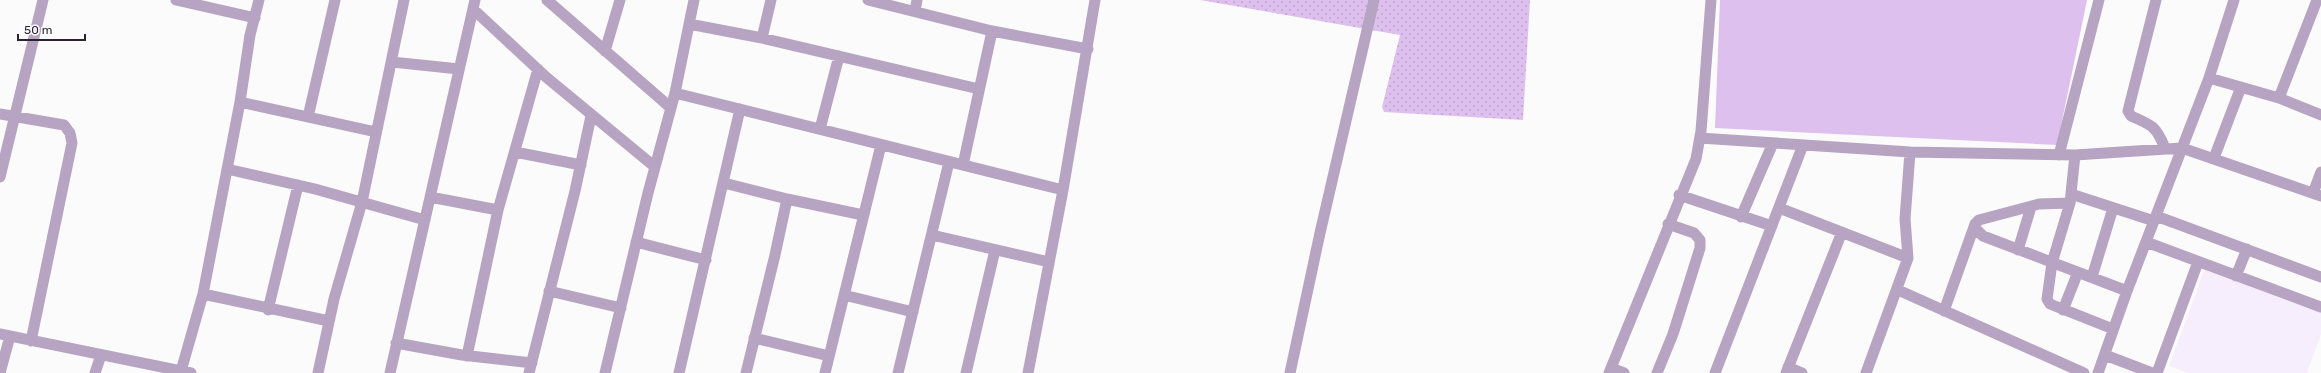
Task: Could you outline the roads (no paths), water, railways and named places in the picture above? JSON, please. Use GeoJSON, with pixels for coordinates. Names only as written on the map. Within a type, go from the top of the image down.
{"type":"FeatureCollection","features":[{"type":"Feature","properties":{"kind":"street"},"geometry":{"type":"LineString","coordinates":[[0,177],[43,0]]}},
{"type":"Feature","properties":{"kind":"street"},"geometry":{"type":"LineString","coordinates":[[178,0],[254,18]]}},
{"type":"Feature","properties":{"kind":"street"},"geometry":{"type":"LineString","coordinates":[[0,373],[5,335],[101,355],[159,370],[186,372],[203,294],[240,102],[254,18],[259,0]]}},
{"type":"Feature","properties":{"kind":"street"},"geometry":{"type":"LineString","coordinates":[[308,117],[335,0]]}},
{"type":"Feature","properties":{"kind":"street"},"geometry":{"type":"LineString","coordinates":[[318,373],[329,321],[362,202],[404,0]]}},
{"type":"Feature","properties":{"kind":"street"},"geometry":{"type":"LineString","coordinates":[[547,0],[671,108]]}},
{"type":"Feature","properties":{"kind":"street"},"geometry":{"type":"LineString","coordinates":[[605,51],[620,0]]}},
{"type":"Feature","properties":{"kind":"street"},"geometry":{"type":"LineString","coordinates":[[605,373],[636,242],[675,93],[694,0]]}},
{"type":"Feature","properties":{"kind":"street"},"geometry":{"type":"LineString","coordinates":[[762,38],[771,0]]}},
{"type":"Feature","properties":{"kind":"street"},"geometry":{"type":"LineString","coordinates":[[868,0],[992,31],[1088,50]]}},
{"type":"Feature","properties":{"kind":"street"},"geometry":{"type":"LineString","coordinates":[[915,11],[917,0]]}},
{"type":"Feature","properties":{"kind":"street"},"geometry":{"type":"LineString","coordinates":[[1028,373],[1064,190],[1095,0]]}},
{"type":"Feature","properties":{"kind":"street"},"geometry":{"type":"LineString","coordinates":[[1290,373],[1320,233],[1374,0]]}},
{"type":"Feature","properties":{"kind":"street"},"geometry":{"type":"LineString","coordinates":[[1624,373],[1610,370],[1679,195],[1696,159],[1700,138],[1711,0]]}},
{"type":"Feature","properties":{"kind":"street"},"geometry":{"type":"LineString","coordinates":[[2059,155],[2099,0]]}},
{"type":"Feature","properties":{"kind":"street"},"geometry":{"type":"LineString","coordinates":[[2156,0],[2128,110],[2131,116],[2154,126],[2159,131],[2165,148]]}},
{"type":"Feature","properties":{"kind":"street"},"geometry":{"type":"LineString","coordinates":[[2098,373],[2127,291],[2208,78],[2234,0]]}},
{"type":"Feature","properties":{"kind":"street"},"geometry":{"type":"LineString","coordinates":[[2279,98],[2317,0]]}},
{"type":"Feature","properties":{"kind":"street"},"geometry":{"type":"LineString","coordinates":[[474,4],[538,69],[591,116],[655,167]]}},
{"type":"Feature","properties":{"kind":"street"},"geometry":{"type":"LineString","coordinates":[[390,373],[474,4]]}},
{"type":"Feature","properties":{"kind":"street"},"geometry":{"type":"LineString","coordinates":[[689,24],[762,38],[979,89]]}},
{"type":"Feature","properties":{"kind":"street"},"geometry":{"type":"LineString","coordinates":[[963,165],[992,31]]}},
{"type":"Feature","properties":{"kind":"street"},"geometry":{"type":"LineString","coordinates":[[820,129],[839,56]]}},
{"type":"Feature","properties":{"kind":"street"},"geometry":{"type":"LineString","coordinates":[[392,62],[459,69]]}},
{"type":"Feature","properties":{"kind":"street"},"geometry":{"type":"LineString","coordinates":[[467,356],[498,210],[538,69]]}},
{"type":"Feature","properties":{"kind":"street"},"geometry":{"type":"LineString","coordinates":[[2208,78],[2279,98],[2321,115]]}},
{"type":"Feature","properties":{"kind":"street"},"geometry":{"type":"LineString","coordinates":[[2214,158],[2241,87]]}},
{"type":"Feature","properties":{"kind":"street"},"geometry":{"type":"LineString","coordinates":[[675,93],[1064,190]]}},
{"type":"Feature","properties":{"kind":"street"},"geometry":{"type":"LineString","coordinates":[[240,102],[376,132]]}},
{"type":"Feature","properties":{"kind":"street"},"geometry":{"type":"LineString","coordinates":[[679,373],[740,109]]}},
{"type":"Feature","properties":{"kind":"street"},"geometry":{"type":"LineString","coordinates":[[0,114],[64,125],[70,133],[72,144],[31,341]]}},
{"type":"Feature","properties":{"kind":"street"},"geometry":{"type":"LineString","coordinates":[[396,343],[530,368],[581,165],[591,116]]}},
{"type":"Feature","properties":{"kind":"street"},"geometry":{"type":"LineString","coordinates":[[1700,138],[1910,152],[2075,155],[2141,152],[2165,148],[2182,148],[2317,194],[2321,172]]}},
{"type":"Feature","properties":{"kind":"street"},"geometry":{"type":"LineString","coordinates":[[1741,217],[1773,143]]}},
{"type":"Feature","properties":{"kind":"street"},"geometry":{"type":"LineString","coordinates":[[825,373],[881,144]]}},
{"type":"Feature","properties":{"kind":"street"},"geometry":{"type":"LineString","coordinates":[[1715,373],[1803,145]]}},
{"type":"Feature","properties":{"kind":"street"},"geometry":{"type":"LineString","coordinates":[[514,152],[581,165]]}},
{"type":"Feature","properties":{"kind":"street"},"geometry":{"type":"LineString","coordinates":[[1866,373],[1898,290],[1908,258],[1905,219],[1910,152]]}},
{"type":"Feature","properties":{"kind":"street"},"geometry":{"type":"LineString","coordinates":[[2075,155],[2071,198],[2052,262],[2047,299],[2050,304],[2063,310],[2114,329]]}},
{"type":"Feature","properties":{"kind":"street"},"geometry":{"type":"LineString","coordinates":[[898,373],[949,162]]}},
{"type":"Feature","properties":{"kind":"street"},"geometry":{"type":"LineString","coordinates":[[226,169],[298,185],[425,220]]}},
{"type":"Feature","properties":{"kind":"street"},"geometry":{"type":"LineString","coordinates":[[724,183],[787,199],[863,215]]}},
{"type":"Feature","properties":{"kind":"street"},"geometry":{"type":"LineString","coordinates":[[268,310],[298,185]]}},
{"type":"Feature","properties":{"kind":"street"},"geometry":{"type":"LineString","coordinates":[[1679,195],[1741,217],[1772,226]]}},
{"type":"Feature","properties":{"kind":"street"},"geometry":{"type":"LineString","coordinates":[[430,197],[498,210]]}},
{"type":"Feature","properties":{"kind":"street"},"geometry":{"type":"LineString","coordinates":[[1944,310],[1975,228],[1975,224],[1979,220],[2071,198],[2155,218],[2247,249],[2321,277]]}},
{"type":"Feature","properties":{"kind":"street"},"geometry":{"type":"LineString","coordinates":[[746,373],[787,199]]}},
{"type":"Feature","properties":{"kind":"street"},"geometry":{"type":"LineString","coordinates":[[2018,250],[2031,207]]}},
{"type":"Feature","properties":{"kind":"street"},"geometry":{"type":"LineString","coordinates":[[1779,208],[1908,258]]}},
{"type":"Feature","properties":{"kind":"street"},"geometry":{"type":"LineString","coordinates":[[2092,277],[2113,208]]}},
{"type":"Feature","properties":{"kind":"street"},"geometry":{"type":"LineString","coordinates":[[1657,373],[1673,334],[1700,248],[1699,237],[1694,232],[1668,224]]}},
{"type":"Feature","properties":{"kind":"street"},"geometry":{"type":"LineString","coordinates":[[1975,228],[1983,236],[2127,291]]}},
{"type":"Feature","properties":{"kind":"street"},"geometry":{"type":"LineString","coordinates":[[1802,373],[1787,370],[1842,232]]}},
{"type":"Feature","properties":{"kind":"street"},"geometry":{"type":"LineString","coordinates":[[932,235],[1050,262]]}},
{"type":"Feature","properties":{"kind":"street"},"geometry":{"type":"LineString","coordinates":[[636,242],[706,260]]}},
{"type":"Feature","properties":{"kind":"street"},"geometry":{"type":"LineString","coordinates":[[2146,242],[2321,307]]}},
{"type":"Feature","properties":{"kind":"street"},"geometry":{"type":"LineString","coordinates":[[2236,276],[2247,249]]}},
{"type":"Feature","properties":{"kind":"street"},"geometry":{"type":"LineString","coordinates":[[966,373],[994,250]]}},
{"type":"Feature","properties":{"kind":"street"},"geometry":{"type":"LineString","coordinates":[[2157,373],[2198,262]]}},
{"type":"Feature","properties":{"kind":"street"},"geometry":{"type":"LineString","coordinates":[[2063,310],[2078,272]]}},
{"type":"Feature","properties":{"kind":"street"},"geometry":{"type":"LineString","coordinates":[[1898,290],[2084,373]]}},
{"type":"Feature","properties":{"kind":"street"},"geometry":{"type":"LineString","coordinates":[[549,291],[621,308]]}},
{"type":"Feature","properties":{"kind":"street"},"geometry":{"type":"LineString","coordinates":[[203,294],[268,310],[329,321]]}},
{"type":"Feature","properties":{"kind":"street"},"geometry":{"type":"LineString","coordinates":[[844,295],[913,312]]}},
{"type":"Feature","properties":{"kind":"street"},"geometry":{"type":"LineString","coordinates":[[754,338],[829,356]]}},
{"type":"Feature","properties":{"kind":"street"},"geometry":{"type":"LineString","coordinates":[[95,373],[101,355]]}},
{"type":"Feature","properties":{"kind":"street"},"geometry":{"type":"LineString","coordinates":[[2105,356],[2152,373]]}}]}
